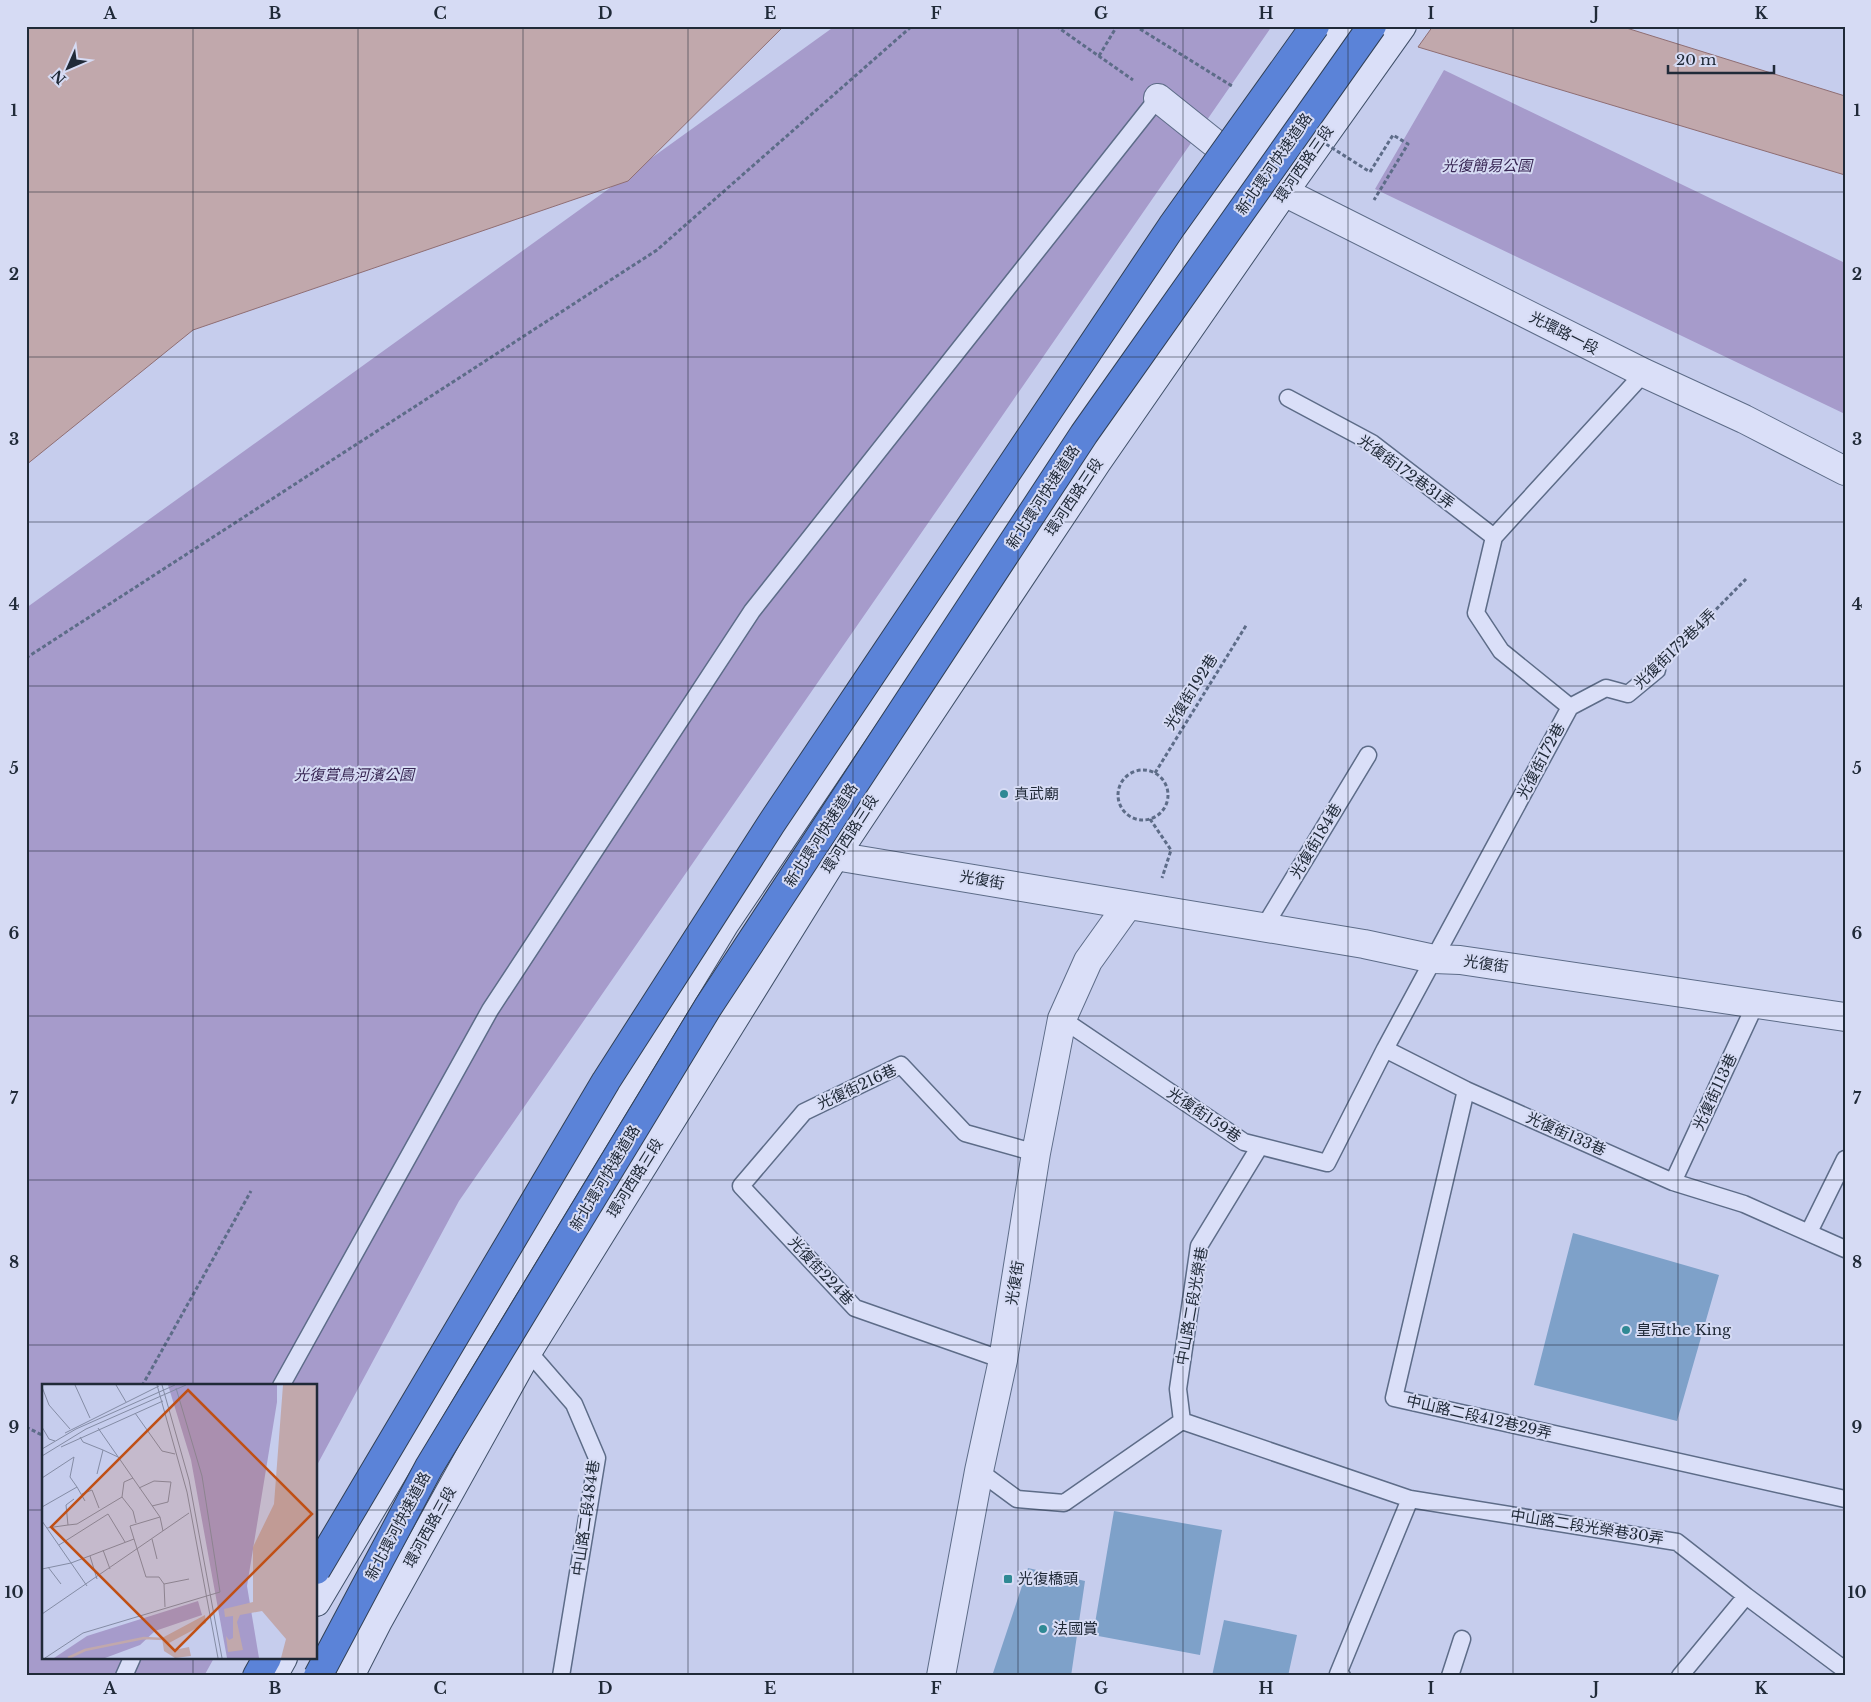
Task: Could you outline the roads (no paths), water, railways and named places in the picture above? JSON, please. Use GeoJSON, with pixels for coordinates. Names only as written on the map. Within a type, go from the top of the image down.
{"type":"FeatureCollection","features":[{"type":"Feature","properties":{"kind":"highway"},"geometry":{"type":"LineString","coordinates":[[318,1567],[606,1081],[771,824],[1172,226],[1315,26]]}},
{"type":"Feature","properties":{"kind":"highway","name":"新北環河快速道路"},"geometry":{"type":"LineString","coordinates":[[318,1676],[429,1467],[708,1007],[1084,434],[1379,38]]}},
{"type":"Feature","properties":{"kind":"highway"},"geometry":{"type":"LineString","coordinates":[[257,1676],[266,1660]]}},
{"type":"Feature","properties":{"kind":"main road"},"geometry":{"type":"LineString","coordinates":[[318,1599],[454,1369],[724,925],[1012,497],[1339,26]]}},
{"type":"Feature","properties":{"kind":"main road","name":"環河西路三段"},"geometry":{"type":"LineString","coordinates":[[350,1676],[378,1621],[528,1351],[835,856],[1097,462],[1284,192],[1379,38],[1402,26]]}},
{"type":"Feature","properties":{"kind":"main road","name":"光環路一段"},"geometry":{"type":"LineString","coordinates":[[1158,98],[1242,166],[1284,192],[1644,373],[1744,419],[1845,471]]}},
{"type":"Feature","properties":{"kind":"main road","name":"光復街"},"geometry":{"type":"LineString","coordinates":[[835,856],[1364,944],[1434,959],[1460,960],[1845,1017]]}},
{"type":"Feature","properties":{"kind":"main road","name":"光復街"},"geometry":{"type":"LineString","coordinates":[[941,1676],[979,1471],[1003,1360],[1036,1153],[1062,1019],[1088,960],[1140,907]]}},
{"type":"Feature","properties":{"kind":"main road"},"geometry":{"type":"LineString","coordinates":[[273,1676],[282,1660]]}},
{"type":"Feature","properties":{"kind":"lane"},"geometry":{"type":"LineString","coordinates":[[282,1384],[490,1010],[752,611],[1158,98]]}},
{"type":"Feature","properties":{"kind":"lane","name":"光復街172巷"},"geometry":{"type":"LineString","coordinates":[[1434,959],[1570,707],[1501,651],[1476,613],[1494,537],[1644,373]]}},
{"type":"Feature","properties":{"kind":"lane","name":"光復街172巷31弄"},"geometry":{"type":"LineString","coordinates":[[1288,398],[1372,443],[1494,537]]}},
{"type":"Feature","properties":{"kind":"lane","name":"光復街172巷4弄"},"geometry":{"type":"LineString","coordinates":[[1570,707],[1606,688],[1628,694],[1657,670]]}},
{"type":"Feature","properties":{"kind":"lane","name":"光復街184巷"},"geometry":{"type":"LineString","coordinates":[[1264,927],[1368,755]]}},
{"type":"Feature","properties":{"kind":"lane"},"geometry":{"type":"LineString","coordinates":[[1385,1049],[1434,959]]}},
{"type":"Feature","properties":{"kind":"lane","name":"光復街113巷"},"geometry":{"type":"LineString","coordinates":[[1673,1182],[1756,1003]]}},
{"type":"Feature","properties":{"kind":"lane","name":"光復街159巷"},"geometry":{"type":"LineString","coordinates":[[1062,1019],[1244,1142],[1327,1163],[1385,1049]]}},
{"type":"Feature","properties":{"kind":"lane","name":"光復街133巷"},"geometry":{"type":"LineString","coordinates":[[1385,1049],[1466,1090],[1673,1182],[1744,1204],[1845,1249]]}},
{"type":"Feature","properties":{"kind":"lane","name":"光復街216巷"},"geometry":{"type":"LineString","coordinates":[[741,1186],[804,1112],[900,1065],[965,1133],[1036,1153]]}},
{"type":"Feature","properties":{"kind":"lane","name":"中山路二段412巷29弄"},"geometry":{"type":"LineString","coordinates":[[1466,1090],[1394,1398],[1845,1499]]}},
{"type":"Feature","properties":{"kind":"lane","name":"中山路二段光榮巷"},"geometry":{"type":"LineString","coordinates":[[1182,1421],[1178,1389],[1199,1246],[1260,1146]]}},
{"type":"Feature","properties":{"kind":"lane"},"geometry":{"type":"LineString","coordinates":[[1809,1232],[1845,1159]]}},
{"type":"Feature","properties":{"kind":"lane","name":"光復街224巷"},"geometry":{"type":"LineString","coordinates":[[741,1186],[855,1308],[1003,1360]]}},
{"type":"Feature","properties":{"kind":"lane","name":"中山路二段484巷"},"geometry":{"type":"LineString","coordinates":[[528,1351],[574,1404],[597,1458],[561,1676]]}},
{"type":"Feature","properties":{"kind":"lane"},"geometry":{"type":"LineString","coordinates":[[979,1471],[1017,1499],[1064,1503],[1182,1421]]}},
{"type":"Feature","properties":{"kind":"lane","name":"中山路二段光榮巷30弄"},"geometry":{"type":"LineString","coordinates":[[1182,1421],[1410,1499],[1677,1542],[1845,1670]]}},
{"type":"Feature","properties":{"kind":"lane"},"geometry":{"type":"LineString","coordinates":[[1342,1676],[1338,1674],[1410,1499]]}},
{"type":"Feature","properties":{"kind":"lane"},"geometry":{"type":"LineString","coordinates":[[1680,1676],[1746,1596]]}},
{"type":"Feature","properties":{"kind":"lane"},"geometry":{"type":"LineString","coordinates":[[1450,1676],[1462,1639]]}},
{"type":"Feature","properties":{"kind":"lane"},"geometry":{"type":"LineString","coordinates":[[124,1676],[131,1660]]}},
{"type":"Feature","properties":{"kind":"place","name":"真武廟"},"geometry":{"type":"Point","coordinates":[1004,794]}},
{"type":"Feature","properties":{"kind":"place","name":"皇冠the King"},"geometry":{"type":"Point","coordinates":[1626,1330]}},
{"type":"Feature","properties":{"kind":"place","name":"光復橋頭"},"geometry":{"type":"Point","coordinates":[1008,1579]}},
{"type":"Feature","properties":{"kind":"place","name":"法國賞"},"geometry":{"type":"Point","coordinates":[1043,1629]}},
{"type":"Feature","properties":{"kind":"park label","name":"光復簡易公園"},"geometry":{"type":"Point","coordinates":[1487,166]}},
{"type":"Feature","properties":{"kind":"park label","name":"光復賞鳥河濱公園"},"geometry":{"type":"Point","coordinates":[354,775]}}]}
